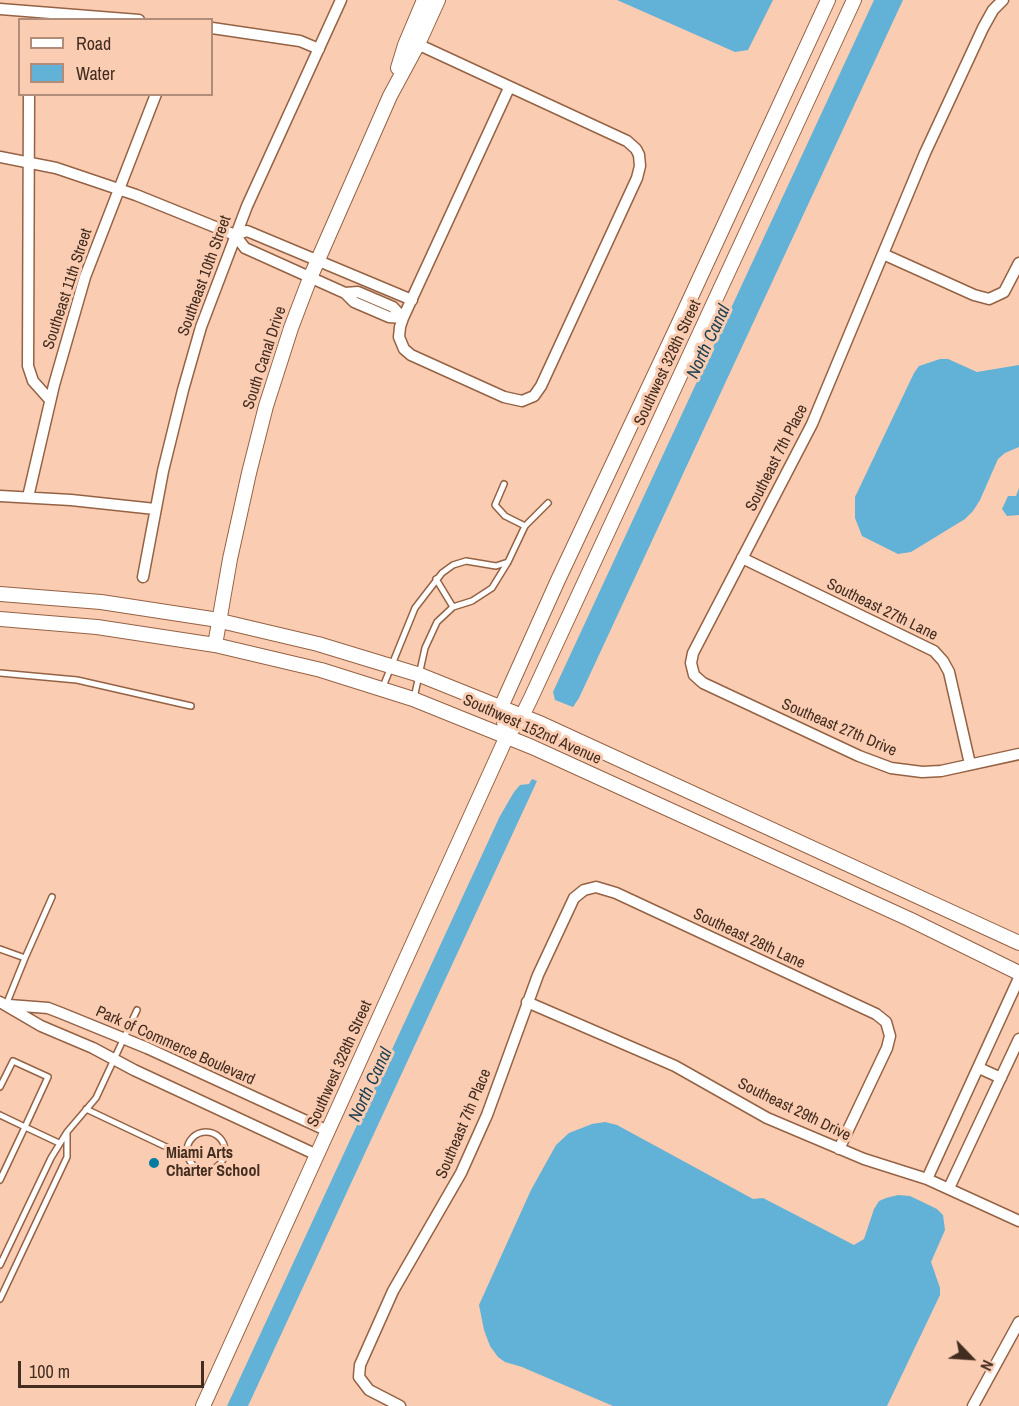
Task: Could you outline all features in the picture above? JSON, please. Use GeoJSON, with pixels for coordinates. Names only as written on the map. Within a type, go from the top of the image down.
{"type":"FeatureCollection","features":[{"type":"Feature","properties":{"kind":"street","name":"Southeast 10th Street"},"geometry":{"type":"LineString","coordinates":[[143,577],[170,440],[201,327],[235,236],[341,0]]}},
{"type":"Feature","properties":{"kind":"street","name":"South Canal Drive"},"geometry":{"type":"LineString","coordinates":[[215,645],[244,491],[266,406],[310,278],[390,96],[412,42],[424,0]]}},
{"type":"Feature","properties":{"kind":"street","name":"South Canal Drive"},"geometry":{"type":"LineString","coordinates":[[412,42],[438,0]]}},
{"type":"Feature","properties":{"kind":"street","name":"Southwest 328th Street"},"geometry":{"type":"LineString","coordinates":[[501,706],[828,0]]}},
{"type":"Feature","properties":{"kind":"street","name":"Southwest 328th Street"},"geometry":{"type":"LineString","coordinates":[[203,1406],[507,736],[522,716],[854,0]]}},
{"type":"Feature","properties":{"kind":"street","name":"Southeast 7th Place"},"geometry":{"type":"LineString","coordinates":[[693,672],[691,660],[693,653],[821,406],[925,153],[976,41],[993,10],[1003,0]]}},
{"type":"Feature","properties":{"kind":"street"},"geometry":{"type":"LineString","coordinates":[[0,9],[29,15],[95,18]]}},
{"type":"Feature","properties":{"kind":"street"},"geometry":{"type":"LineString","coordinates":[[213,28],[300,41],[319,49]]}},
{"type":"Feature","properties":{"kind":"street"},"geometry":{"type":"LineString","coordinates":[[412,42],[627,141],[636,149],[640,160],[637,178],[541,386],[534,396],[522,401],[510,400],[411,355],[399,341],[403,318],[509,88]]}},
{"type":"Feature","properties":{"kind":"street"},"geometry":{"type":"LineString","coordinates":[[29,96],[28,369],[33,381],[50,400]]}},
{"type":"Feature","properties":{"kind":"street","name":"Southeast 11th Street"},"geometry":{"type":"LineString","coordinates":[[28,497],[50,400],[85,277],[155,96]]}},
{"type":"Feature","properties":{"kind":"street"},"geometry":{"type":"LineString","coordinates":[[0,156],[28,161],[118,188],[235,236],[245,248],[345,293],[354,302],[389,317],[403,318]]}},
{"type":"Feature","properties":{"kind":"street"},"geometry":{"type":"LineString","coordinates":[[235,236],[248,231],[412,300]]}},
{"type":"Feature","properties":{"kind":"street"},"geometry":{"type":"LineString","coordinates":[[264,256],[270,240]]}},
{"type":"Feature","properties":{"kind":"street"},"geometry":{"type":"LineString","coordinates":[[883,254],[974,295],[989,299],[1004,292],[1019,263]]}},
{"type":"Feature","properties":{"kind":"street"},"geometry":{"type":"LineString","coordinates":[[0,496],[155,509]]}},
{"type":"Feature","properties":{"kind":"street","name":"Southeast 27th Lane"},"geometry":{"type":"LineString","coordinates":[[742,558],[933,651],[943,661],[949,672],[970,764]]}},
{"type":"Feature","properties":{"kind":"street","name":"Southwest 152nd Avenue"},"geometry":{"type":"LineString","coordinates":[[0,594],[100,602],[219,620],[297,638],[391,665],[501,706],[1019,943]]}},
{"type":"Feature","properties":{"kind":"street","name":"Southwest 152nd Avenue"},"geometry":{"type":"LineString","coordinates":[[0,619],[97,627],[215,645],[310,667],[413,699],[507,736],[909,919],[1019,973]]}},
{"type":"Feature","properties":{"kind":"street","name":"Southeast 27th Drive"},"geometry":{"type":"LineString","coordinates":[[693,672],[696,678],[703,683],[880,765],[922,772],[941,771],[1019,754]]}},
{"type":"Feature","properties":{"kind":"street"},"geometry":{"type":"LineString","coordinates":[[501,706],[507,736]]}},
{"type":"Feature","properties":{"kind":"street","name":"Southeast 7th Place"},"geometry":{"type":"LineString","coordinates":[[400,1406],[369,1390],[359,1377],[360,1365],[380,1319],[413,1256],[448,1199],[487,1115],[527,1002],[574,898],[584,890],[596,887]]}},
{"type":"Feature","properties":{"kind":"street","name":"Southeast 28th Lane"},"geometry":{"type":"LineString","coordinates":[[596,887],[616,893],[876,1014],[886,1022],[890,1036],[888,1048],[839,1149]]}},
{"type":"Feature","properties":{"kind":"street"},"geometry":{"type":"LineString","coordinates":[[927,1179],[1019,978]]}},
{"type":"Feature","properties":{"kind":"street","name":"Southeast 29th Drive"},"geometry":{"type":"LineString","coordinates":[[527,1002],[675,1066],[767,1118],[839,1149],[927,1179],[1019,1221]]}},
{"type":"Feature","properties":{"kind":"street"},"geometry":{"type":"LineString","coordinates":[[3,1004],[41,1026],[93,1048],[317,1155]]}},
{"type":"Feature","properties":{"kind":"street","name":"Park of Commerce Boulevard"},"geometry":{"type":"LineString","coordinates":[[3,1004],[48,1008],[124,1038],[328,1131]]}},
{"type":"Feature","properties":{"kind":"street"},"geometry":{"type":"LineString","coordinates":[[949,1188],[1019,1040]]}},
{"type":"Feature","properties":{"kind":"street"},"geometry":{"type":"LineString","coordinates":[[979,1068],[1001,1078]]}},
{"type":"Feature","properties":{"kind":"street"},"geometry":{"type":"LineString","coordinates":[[973,1406],[1019,1322]]}},
{"type":"Feature","properties":{"kind":"lane"},"geometry":{"type":"LineString","coordinates":[[504,484],[495,505],[505,516],[525,526]]}},
{"type":"Feature","properties":{"kind":"lane"},"geometry":{"type":"LineString","coordinates":[[413,699],[425,648],[437,622],[453,607],[472,601],[492,588],[508,562],[525,526],[548,503]]}},
{"type":"Feature","properties":{"kind":"lane"},"geometry":{"type":"LineString","coordinates":[[382,689],[415,608],[436,579],[453,565],[466,561],[496,566],[508,562]]}},
{"type":"Feature","properties":{"kind":"lane"},"geometry":{"type":"LineString","coordinates":[[436,579],[453,607]]}},
{"type":"Feature","properties":{"kind":"lane"},"geometry":{"type":"LineString","coordinates":[[0,673],[77,680],[191,706]]}},
{"type":"Feature","properties":{"kind":"lane"},"geometry":{"type":"LineString","coordinates":[[3,1004],[52,897]]}},
{"type":"Feature","properties":{"kind":"lane"},"geometry":{"type":"LineString","coordinates":[[0,949],[25,958]]}},
{"type":"Feature","properties":{"kind":"lane"},"geometry":{"type":"LineString","coordinates":[[0,1265],[59,1143],[96,1098],[137,1010]]}},
{"type":"Feature","properties":{"kind":"lane"},"geometry":{"type":"LineString","coordinates":[[0,1088],[13,1061],[48,1077],[0,1180]]}},
{"type":"Feature","properties":{"kind":"lane"},"geometry":{"type":"LineString","coordinates":[[86,1109],[177,1152],[188,1154]]}},
{"type":"Feature","properties":{"kind":"lane"},"geometry":{"type":"LineString","coordinates":[[0,1115],[59,1143]]}},
{"type":"Feature","properties":{"kind":"lane"},"geometry":{"type":"LineString","coordinates":[[0,1299],[67,1157],[67,1132]]}},
{"type":"Feature","properties":{"kind":"lane"},"geometry":{"type":"LineString","coordinates":[[202,1132],[219,1137],[224,1147],[223,1159],[209,1169],[193,1164],[188,1154],[187,1148],[192,1138],[202,1132]]}},
{"type":"Feature","properties":{"kind":"water"},"geometry":{"type":"Polygon","coordinates":[[[617,0],[773,0],[748,50],[735,52],[617,0]]]}},
{"type":"Feature","properties":{"kind":"water","name":"North Canal"},"geometry":{"type":"Polygon","coordinates":[[[874,0],[903,0],[579,698],[573,707],[555,700],[553,692],[874,0]]]}},
{"type":"Feature","properties":{"kind":"water"},"geometry":{"type":"Polygon","coordinates":[[[940,359],[948,359],[977,372],[1019,365],[1019,447],[998,459],[980,500],[965,519],[911,552],[898,554],[862,536],[855,518],[855,497],[914,373],[919,366],[940,359]]]}},
{"type":"Feature","properties":{"kind":"water"},"geometry":{"type":"Polygon","coordinates":[[[1019,488],[1019,515],[1007,516],[1002,509],[1008,496],[1016,496],[1019,488]]]}},
{"type":"Feature","properties":{"kind":"water","name":"North Canal"},"geometry":{"type":"Polygon","coordinates":[[[532,779],[537,781],[248,1406],[227,1406],[500,816],[520,785],[529,784],[532,779]]]}},
{"type":"Feature","properties":{"kind":"water"},"geometry":{"type":"Polygon","coordinates":[[[605,1122],[617,1125],[753,1199],[763,1198],[854,1245],[864,1239],[874,1209],[879,1201],[886,1198],[898,1195],[910,1196],[937,1209],[943,1215],[945,1230],[931,1262],[940,1288],[940,1295],[887,1406],[613,1406],[505,1362],[498,1357],[490,1346],[484,1330],[479,1305],[531,1190],[556,1145],[569,1133],[592,1124],[605,1122]]]}},
{"type":"Feature","properties":{"kind":"place","name":"Miami Arts Charter School"},"geometry":{"type":"Point","coordinates":[154,1163]}}]}
